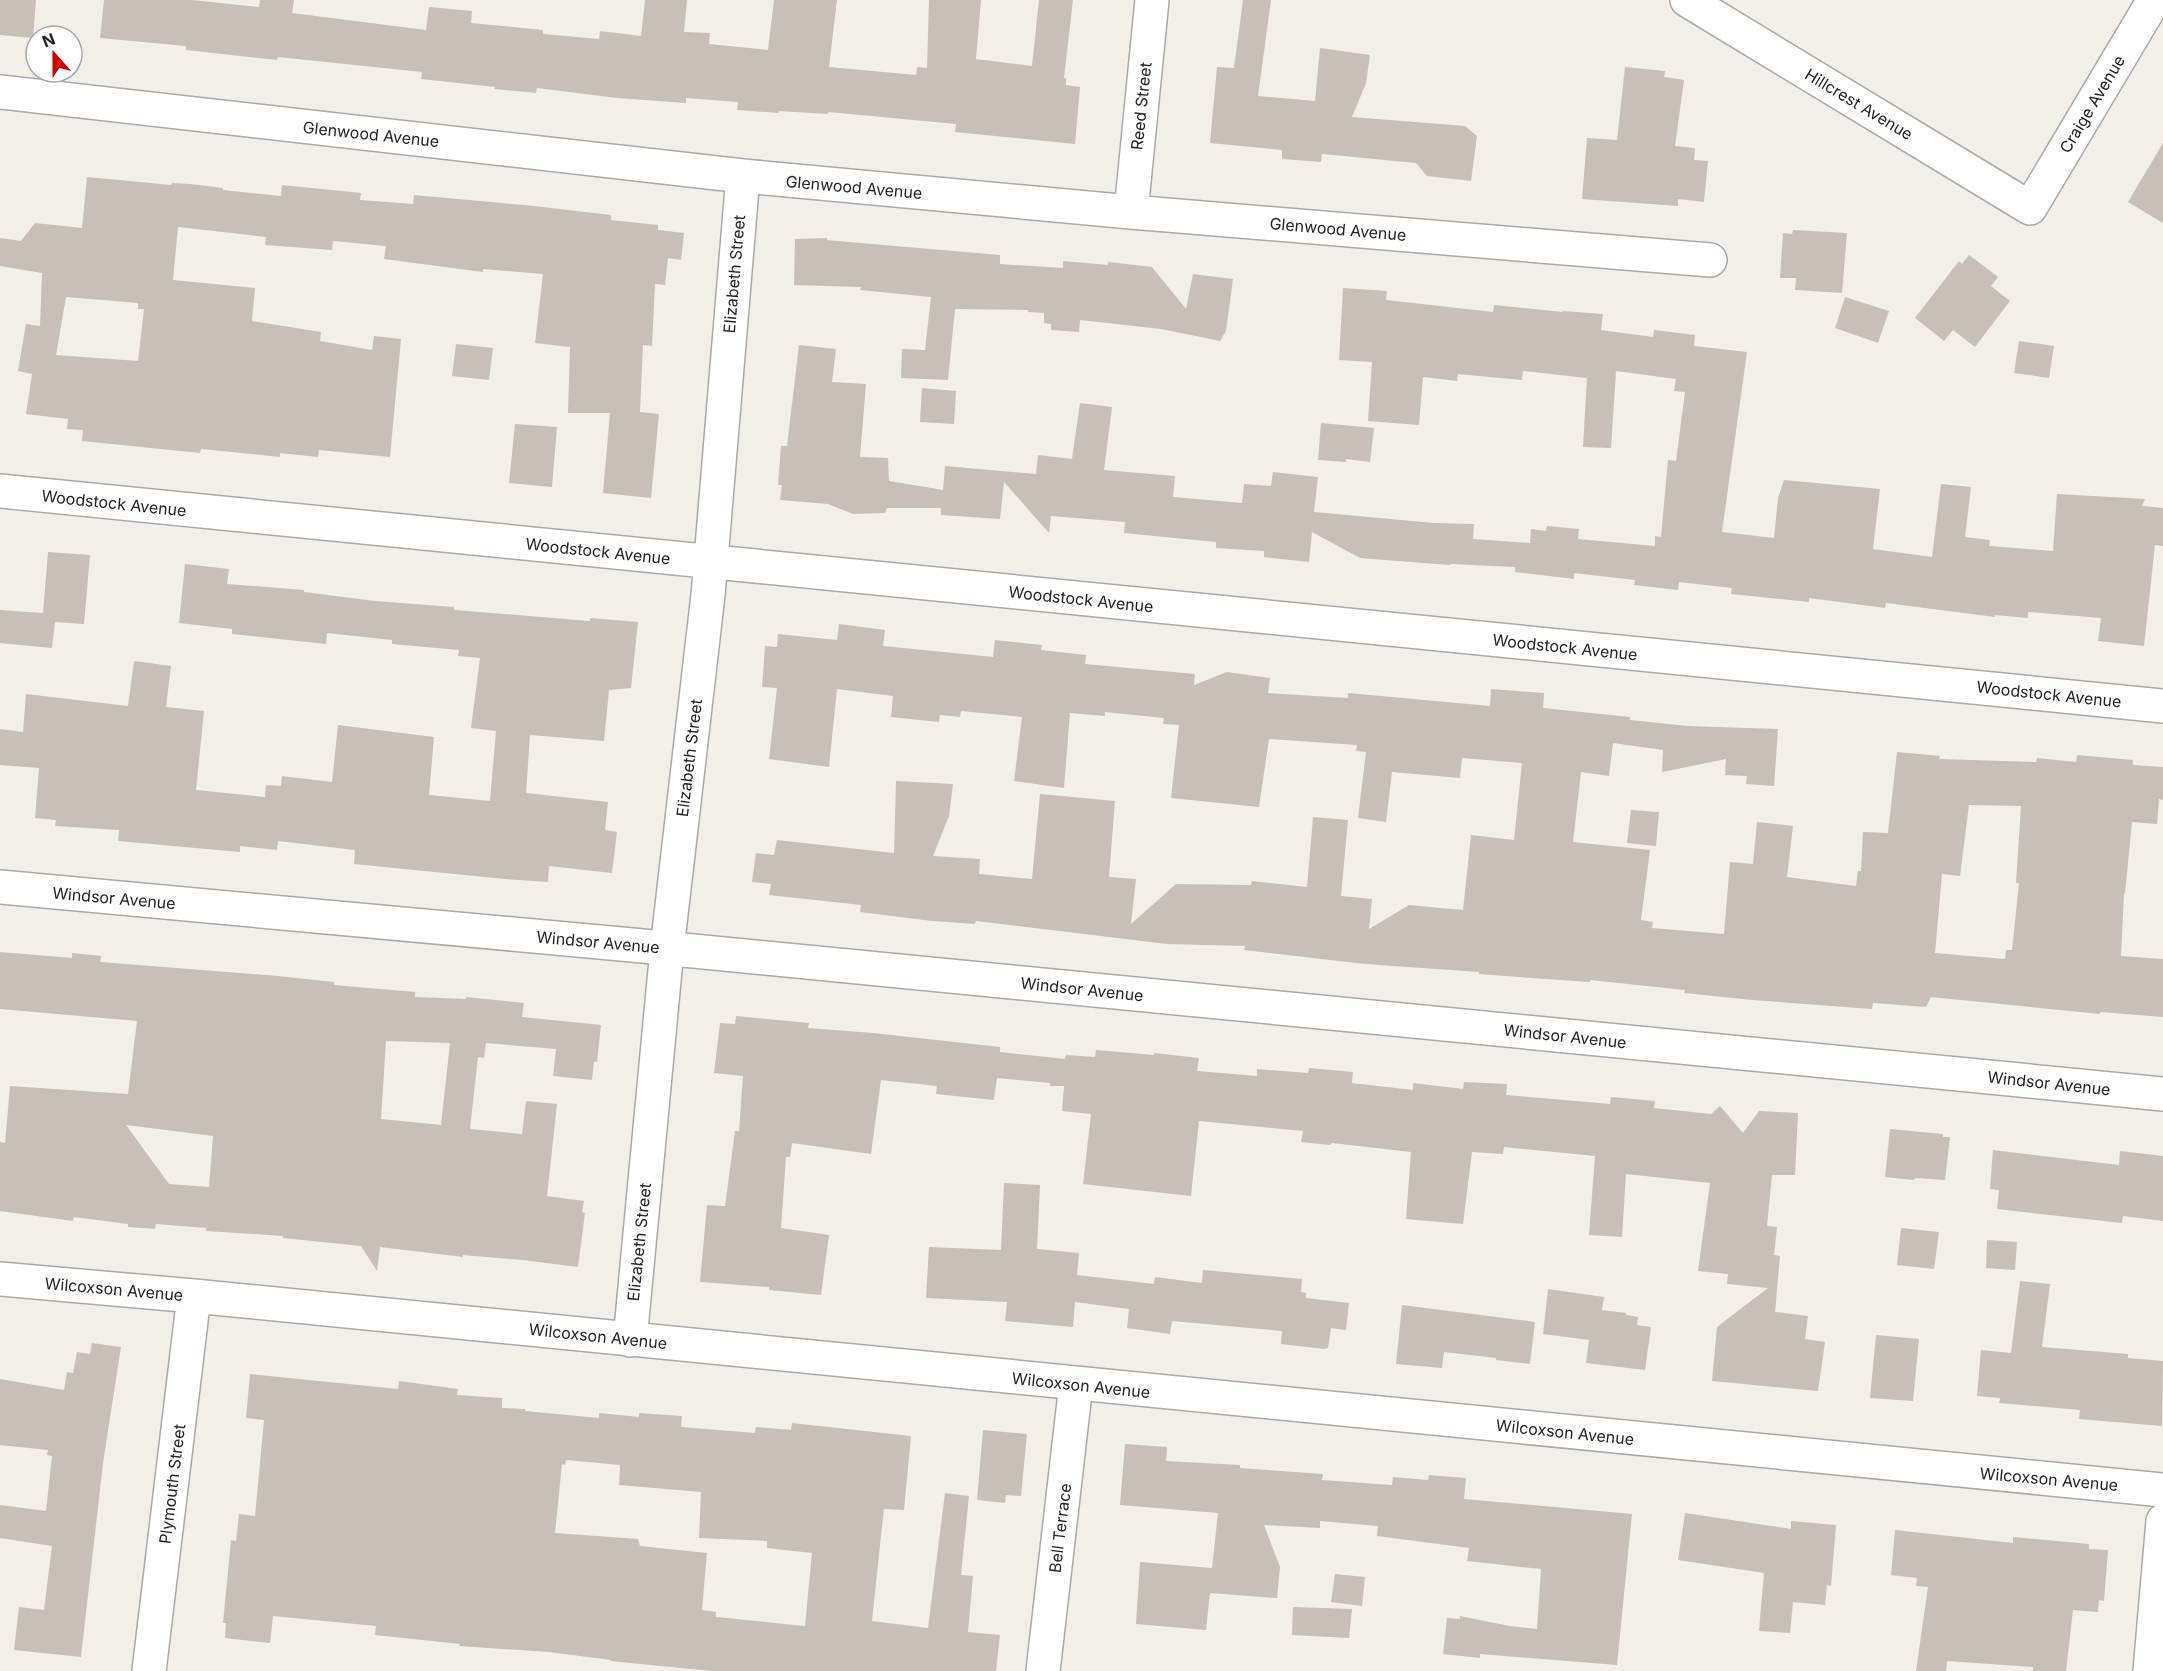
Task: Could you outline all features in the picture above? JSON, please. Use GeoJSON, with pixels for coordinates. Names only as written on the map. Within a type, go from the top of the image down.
{"type":"FeatureCollection","features":[{"type":"Feature","properties":{"kind":"street","name":"Reed Street"},"geometry":{"type":"LineString","coordinates":[[1131,212],[1152,0]]}},
{"type":"Feature","properties":{"kind":"street","name":"Hillcrest Avenue"},"geometry":{"type":"LineString","coordinates":[[1687,0],[2030,208]]}},
{"type":"Feature","properties":{"kind":"street","name":"Craige Avenue"},"geometry":{"type":"LineString","coordinates":[[2030,208],[2154,0]]}},
{"type":"Feature","properties":{"kind":"street","name":"Glenwood Avenue"},"geometry":{"type":"LineString","coordinates":[[0,92],[742,176],[1131,212],[1710,260]]}},
{"type":"Feature","properties":{"kind":"street","name":"Elizabeth Street"},"geometry":{"type":"LineString","coordinates":[[630,1340],[667,949],[708,595],[742,176]]}},
{"type":"Feature","properties":{"kind":"street","name":"Woodstock Avenue"},"geometry":{"type":"LineString","coordinates":[[0,491],[2163,705]]}},
{"type":"Feature","properties":{"kind":"street","name":"Windsor Avenue"},"geometry":{"type":"LineString","coordinates":[[0,887],[667,949],[2163,1094]]}},
{"type":"Feature","properties":{"kind":"street","name":"Wilcoxson Avenue"},"geometry":{"type":"LineString","coordinates":[[0,1279],[194,1296],[2163,1490]]}},
{"type":"Feature","properties":{"kind":"street","name":"Plymouth Street"},"geometry":{"type":"LineString","coordinates":[[150,1671],[194,1296]]}},
{"type":"Feature","properties":{"kind":"street","name":"Bell Terrace"},"geometry":{"type":"LineString","coordinates":[[1043,1671],[1076,1384]]}},
{"type":"Feature","properties":{"kind":"street"},"geometry":{"type":"LineString","coordinates":[[2150,1671],[2163,1521]]}},
{"type":"Feature","properties":{"kind":"building"},"geometry":{"type":"Polygon","coordinates":[[[0,0],[36,0],[34,24],[24,24],[24,37],[0,35],[0,0]]]}},
{"type":"Feature","properties":{"kind":"building"},"geometry":{"type":"Polygon","coordinates":[[[104,0],[192,0],[259,7],[260,0],[294,0],[292,13],[426,30],[429,7],[472,11],[471,23],[543,30],[543,34],[599,39],[600,31],[641,36],[645,0],[687,0],[684,32],[710,33],[709,44],[768,50],[774,0],[837,0],[829,67],[916,75],[917,67],[927,68],[929,0],[981,0],[976,59],[1032,66],[1039,0],[1073,0],[1064,78],[1066,78],[1066,85],[1080,87],[1075,144],[955,132],[956,124],[828,112],[828,114],[779,111],[779,113],[737,110],[738,102],[686,98],[686,103],[617,98],[537,88],[536,93],[494,89],[495,87],[421,79],[422,72],[278,57],[277,60],[186,50],[186,46],[100,38],[104,0]]]}},
{"type":"Feature","properties":{"kind":"building"},"geometry":{"type":"Polygon","coordinates":[[[1243,0],[1271,0],[1258,96],[1315,101],[1320,48],[1370,55],[1366,83],[1352,117],[1465,126],[1477,136],[1471,181],[1427,176],[1416,163],[1322,154],[1321,162],[1282,159],[1282,150],[1210,143],[1217,67],[1234,68],[1243,0]]]}},
{"type":"Feature","properties":{"kind":"building"},"geometry":{"type":"Polygon","coordinates":[[[1625,67],[1665,71],[1664,77],[1684,80],[1675,146],[1695,148],[1694,160],[1708,161],[1704,202],[1678,199],[1678,206],[1582,199],[1587,138],[1617,140],[1625,67]]]}},
{"type":"Feature","properties":{"kind":"building"},"geometry":{"type":"Polygon","coordinates":[[[2163,143],[2163,223],[2128,202],[2163,143]]]}},
{"type":"Feature","properties":{"kind":"building"},"geometry":{"type":"Polygon","coordinates":[[[87,177],[171,185],[172,183],[190,184],[281,196],[282,185],[361,193],[360,200],[413,204],[414,195],[534,206],[611,215],[611,220],[658,225],[658,230],[684,233],[681,260],[668,258],[665,285],[655,284],[652,346],[643,345],[640,412],[659,414],[651,498],[603,493],[610,413],[568,413],[570,347],[535,343],[543,274],[483,269],[483,272],[384,259],[386,246],[333,241],[332,250],[265,245],[266,237],[178,227],[173,280],[255,288],[252,321],[321,332],[320,341],[372,350],[374,336],[401,339],[390,457],[319,450],[318,457],[280,453],[280,457],[201,449],[200,453],[82,441],[83,430],[67,429],[68,419],[26,414],[32,374],[18,371],[26,324],[40,326],[42,273],[0,266],[0,238],[21,241],[35,223],[82,228],[87,177]],[[66,297],[56,355],[138,361],[144,309],[138,309],[138,303],[66,297]]]}},
{"type":"Feature","properties":{"kind":"building"},"geometry":{"type":"Polygon","coordinates":[[[1793,230],[1847,233],[1842,293],[1795,290],[1796,278],[1780,278],[1783,233],[1792,234],[1793,230]]]}},
{"type":"Feature","properties":{"kind":"building"},"geometry":{"type":"Polygon","coordinates":[[[827,238],[827,240],[837,241],[1000,255],[1000,264],[1063,268],[1063,261],[1108,265],[1108,262],[1152,267],[1186,309],[1193,274],[1233,279],[1226,331],[1220,341],[1161,329],[1080,320],[1079,332],[1051,330],[1051,324],[1044,323],[1044,313],[1028,312],[1028,310],[955,309],[948,380],[901,378],[902,349],[925,350],[931,297],[860,290],[861,287],[794,285],[795,239],[827,238]]]}},
{"type":"Feature","properties":{"kind":"building"},"geometry":{"type":"Polygon","coordinates":[[[1969,255],[1998,277],[1991,286],[2010,301],[1975,347],[1953,330],[1944,341],[1915,318],[1959,261],[1962,264],[1969,255]]]}},
{"type":"Feature","properties":{"kind":"building"},"geometry":{"type":"Polygon","coordinates":[[[1343,288],[1387,291],[1386,300],[1493,312],[1494,305],[1603,314],[1601,330],[1653,337],[1654,330],[1695,335],[1694,346],[1747,352],[1722,532],[1774,538],[1778,498],[1784,480],[1880,489],[1873,549],[1932,557],[1941,484],[1971,487],[1965,537],[1990,540],[1989,546],[2053,551],[2057,494],[2145,499],[2142,506],[2163,508],[2163,546],[2155,545],[2144,646],[2098,641],[2101,618],[2028,612],[2028,618],[1995,615],[1995,617],[1886,603],[1885,608],[1809,598],[1809,602],[1731,594],[1732,588],[1679,582],[1678,590],[1634,585],[1635,580],[1574,573],[1574,579],[1515,572],[1515,567],[1449,565],[1360,558],[1312,532],[1309,562],[1264,557],[1264,551],[1216,548],[1216,542],[1124,533],[1125,522],[1051,516],[1049,533],[1004,482],[1000,519],[941,515],[941,508],[887,508],[885,513],[853,514],[828,504],[780,500],[782,485],[778,485],[781,446],[787,446],[799,345],[836,349],[832,382],[866,384],[860,457],[888,458],[889,481],[943,490],[945,466],[1036,474],[1038,455],[1072,459],[1080,403],[1112,407],[1104,470],[1175,476],[1173,497],[1242,503],[1244,484],[1271,486],[1273,472],[1318,477],[1314,512],[1434,523],[1474,524],[1473,539],[1530,543],[1531,529],[1546,531],[1547,526],[1579,529],[1578,539],[1655,546],[1655,536],[1661,537],[1668,460],[1676,461],[1685,392],[1674,391],[1676,379],[1616,371],[1611,448],[1583,447],[1587,378],[1523,371],[1522,380],[1458,374],[1457,381],[1423,377],[1419,425],[1368,421],[1372,362],[1339,360],[1343,288]]]}},
{"type":"Feature","properties":{"kind":"building"},"geometry":{"type":"Polygon","coordinates":[[[1845,297],[1889,311],[1878,343],[1835,328],[1845,297]]]}},
{"type":"Feature","properties":{"kind":"building"},"geometry":{"type":"Polygon","coordinates":[[[2019,341],[2054,346],[2049,378],[2014,373],[2019,341]]]}},
{"type":"Feature","properties":{"kind":"building"},"geometry":{"type":"Polygon","coordinates":[[[456,344],[493,348],[489,380],[452,376],[456,344]]]}},
{"type":"Feature","properties":{"kind":"building"},"geometry":{"type":"Polygon","coordinates":[[[922,388],[956,391],[954,424],[920,422],[922,388]]]}},
{"type":"Feature","properties":{"kind":"building"},"geometry":{"type":"Polygon","coordinates":[[[1321,423],[1374,428],[1370,462],[1346,459],[1346,462],[1318,460],[1321,423]]]}},
{"type":"Feature","properties":{"kind":"building"},"geometry":{"type":"Polygon","coordinates":[[[515,424],[557,427],[552,487],[509,483],[515,424]]]}},
{"type":"Feature","properties":{"kind":"building"},"geometry":{"type":"Polygon","coordinates":[[[48,552],[90,555],[84,624],[55,622],[52,648],[0,643],[0,610],[43,613],[48,552]]]}},
{"type":"Feature","properties":{"kind":"building"},"geometry":{"type":"Polygon","coordinates":[[[185,564],[229,569],[227,584],[304,590],[304,592],[375,601],[454,607],[454,610],[590,621],[590,618],[638,622],[631,688],[609,690],[604,741],[530,735],[526,793],[608,802],[605,830],[617,832],[612,873],[549,866],[548,882],[505,879],[354,864],[355,850],[278,841],[277,850],[240,846],[240,852],[118,841],[119,830],[55,826],[56,820],[35,818],[39,768],[0,765],[0,729],[23,732],[26,694],[128,706],[134,661],[171,666],[166,707],[204,711],[196,790],[265,797],[266,785],[281,786],[282,776],[332,782],[338,725],[434,737],[429,795],[490,801],[496,731],[471,728],[480,658],[458,656],[459,650],[392,644],[392,640],[327,633],[326,644],[232,634],[232,629],[179,623],[185,564]]]}},
{"type":"Feature","properties":{"kind":"building"},"geometry":{"type":"Polygon","coordinates":[[[839,624],[885,630],[883,646],[993,657],[995,640],[1042,645],[1041,650],[1086,655],[1085,664],[1195,674],[1194,685],[1227,672],[1270,678],[1268,693],[1348,698],[1348,693],[1490,706],[1491,689],[1544,693],[1543,708],[1688,726],[1778,729],[1774,786],[1746,784],[1747,776],[1725,775],[1726,759],[1662,772],[1663,750],[1613,743],[1609,776],[1581,772],[1573,842],[1650,850],[1641,920],[1653,922],[1652,928],[1724,934],[1730,862],[1753,864],[1757,822],[1793,826],[1787,877],[1856,886],[1858,871],[1861,871],[1863,832],[1888,833],[1897,752],[1940,756],[1939,759],[2036,762],[2037,758],[2076,762],[2077,755],[2133,760],[2133,765],[2163,767],[2163,800],[2159,799],[2157,824],[2132,822],[2124,893],[2121,956],[2163,959],[2163,1017],[2100,1012],[2100,1014],[1931,997],[1926,1007],[1873,1003],[1872,1009],[1753,1000],[1590,980],[1590,982],[1531,978],[1365,964],[1244,950],[1245,946],[1167,944],[976,921],[975,924],[932,921],[860,912],[861,905],[769,895],[771,884],[752,882],[756,853],[774,855],[777,840],[894,853],[896,781],[953,784],[949,816],[933,856],[980,859],[979,874],[1032,879],[1040,794],[1115,801],[1109,877],[1136,879],[1131,924],[1176,884],[1251,885],[1252,881],[1307,887],[1313,817],[1348,820],[1341,896],[1372,899],[1369,929],[1409,905],[1463,910],[1471,835],[1514,840],[1522,763],[1462,758],[1460,778],[1392,772],[1386,822],[1358,818],[1366,752],[1356,751],[1357,745],[1269,739],[1259,807],[1171,798],[1179,725],[1163,724],[1164,718],[1105,712],[1105,716],[1070,713],[1064,788],[1014,781],[1022,717],[961,711],[960,717],[940,715],[939,722],[891,717],[893,696],[837,689],[829,767],[769,759],[777,688],[762,687],[765,646],[777,647],[778,634],[837,640],[839,624]],[[1969,805],[1960,876],[1942,874],[1935,953],[2005,959],[2006,950],[2012,950],[2019,883],[2016,883],[2021,806],[1969,805]]]}},
{"type":"Feature","properties":{"kind":"building"},"geometry":{"type":"Polygon","coordinates":[[[1631,810],[1659,812],[1656,846],[1627,843],[1631,810]]]}},
{"type":"Feature","properties":{"kind":"building"},"geometry":{"type":"Polygon","coordinates":[[[0,952],[72,958],[72,953],[101,956],[100,962],[334,982],[334,985],[415,992],[415,997],[466,999],[466,997],[524,1003],[522,1017],[601,1025],[597,1062],[594,1062],[592,1080],[553,1076],[556,1049],[486,1043],[484,1058],[478,1057],[470,1129],[522,1134],[526,1101],[557,1104],[547,1196],[584,1201],[582,1212],[585,1213],[578,1267],[380,1247],[377,1271],[361,1246],[283,1238],[283,1236],[206,1231],[206,1228],[156,1224],[155,1229],[128,1227],[128,1224],[74,1217],[73,1221],[0,1211],[0,1142],[5,1143],[10,1086],[128,1094],[137,1021],[0,1009],[0,952]],[[386,1041],[381,1119],[441,1125],[450,1043],[386,1041]],[[126,1125],[169,1184],[209,1187],[213,1136],[126,1125]]]}},
{"type":"Feature","properties":{"kind":"building"},"geometry":{"type":"Polygon","coordinates":[[[736,1016],[809,1023],[808,1028],[1000,1047],[1000,1052],[1065,1059],[1066,1055],[1095,1057],[1096,1050],[1154,1055],[1154,1053],[1199,1058],[1197,1071],[1257,1076],[1257,1069],[1308,1073],[1309,1068],[1353,1072],[1352,1083],[1413,1090],[1413,1083],[1463,1089],[1464,1082],[1507,1084],[1506,1095],[1610,1104],[1611,1097],[1655,1101],[1654,1108],[1711,1114],[1720,1106],[1743,1133],[1759,1111],[1798,1113],[1795,1175],[1772,1175],[1767,1226],[1777,1227],[1774,1255],[1780,1256],[1775,1312],[1808,1316],[1805,1339],[1825,1342],[1818,1391],[1712,1381],[1717,1327],[1768,1288],[1727,1284],[1728,1274],[1698,1271],[1710,1183],[1626,1174],[1622,1237],[1589,1235],[1595,1156],[1504,1147],[1503,1154],[1472,1152],[1463,1224],[1406,1219],[1411,1152],[1332,1143],[1330,1145],[1301,1142],[1303,1131],[1199,1121],[1191,1196],[1083,1184],[1091,1114],[1062,1111],[1064,1086],[1050,1086],[1050,1083],[997,1078],[994,1100],[936,1094],[937,1086],[881,1080],[871,1154],[792,1143],[790,1157],[786,1157],[781,1228],[829,1235],[821,1295],[769,1290],[769,1287],[700,1282],[707,1205],[725,1206],[735,1131],[739,1131],[743,1076],[714,1073],[720,1023],[735,1024],[736,1016]]]}},
{"type":"Feature","properties":{"kind":"building"},"geometry":{"type":"Polygon","coordinates":[[[1890,1129],[1943,1134],[1943,1137],[1950,1137],[1945,1180],[1885,1177],[1890,1129]]]}},
{"type":"Feature","properties":{"kind":"building"},"geometry":{"type":"Polygon","coordinates":[[[1993,1150],[2119,1165],[2120,1151],[2163,1156],[2163,1221],[2123,1216],[2122,1223],[1997,1209],[1999,1190],[1990,1189],[1993,1150]]]}},
{"type":"Feature","properties":{"kind":"building"},"geometry":{"type":"Polygon","coordinates":[[[1004,1183],[1040,1185],[1037,1249],[1079,1253],[1077,1275],[1154,1284],[1155,1277],[1202,1283],[1203,1270],[1302,1279],[1301,1292],[1306,1293],[1306,1298],[1349,1303],[1346,1330],[1331,1328],[1328,1348],[1324,1349],[1281,1344],[1282,1331],[1172,1321],[1170,1334],[1127,1328],[1129,1309],[1075,1302],[1073,1327],[1005,1321],[1007,1302],[926,1298],[929,1247],[1001,1250],[1004,1183]]]}},
{"type":"Feature","properties":{"kind":"building"},"geometry":{"type":"Polygon","coordinates":[[[1901,1228],[1939,1232],[1934,1269],[1897,1265],[1901,1228]]]}},
{"type":"Feature","properties":{"kind":"building"},"geometry":{"type":"Polygon","coordinates":[[[1987,1240],[2017,1242],[2015,1270],[1986,1268],[1987,1240]]]}},
{"type":"Feature","properties":{"kind":"building"},"geometry":{"type":"Polygon","coordinates":[[[2020,1281],[2050,1284],[2042,1347],[2128,1354],[2128,1358],[2163,1361],[2162,1426],[2079,1419],[2080,1410],[1999,1403],[2000,1398],[1977,1396],[1981,1350],[2011,1353],[2020,1281]]]}},
{"type":"Feature","properties":{"kind":"building"},"geometry":{"type":"Polygon","coordinates":[[[1548,1289],[1604,1297],[1602,1310],[1638,1317],[1637,1325],[1651,1327],[1645,1370],[1586,1363],[1589,1340],[1543,1334],[1548,1289]]]}},
{"type":"Feature","properties":{"kind":"building"},"geometry":{"type":"Polygon","coordinates":[[[1402,1305],[1535,1322],[1530,1364],[1444,1352],[1442,1368],[1396,1364],[1402,1305]]]}},
{"type":"Feature","properties":{"kind":"building"},"geometry":{"type":"Polygon","coordinates":[[[1876,1335],[1919,1339],[1913,1401],[1870,1398],[1876,1335]]]}},
{"type":"Feature","properties":{"kind":"building"},"geometry":{"type":"Polygon","coordinates":[[[92,1343],[121,1347],[103,1463],[81,1657],[14,1650],[19,1607],[44,1610],[52,1546],[0,1538],[0,1505],[46,1511],[52,1456],[47,1455],[48,1450],[0,1445],[0,1379],[64,1390],[67,1372],[73,1373],[77,1352],[90,1354],[92,1343]]]}},
{"type":"Feature","properties":{"kind":"building"},"geometry":{"type":"Polygon","coordinates":[[[250,1374],[398,1389],[399,1381],[458,1389],[457,1395],[502,1398],[502,1408],[525,1409],[525,1411],[599,1418],[599,1413],[639,1417],[639,1413],[682,1416],[681,1427],[755,1433],[756,1427],[791,1430],[792,1423],[911,1436],[904,1510],[884,1509],[872,1621],[928,1628],[945,1493],[969,1496],[961,1575],[973,1576],[968,1632],[1000,1635],[996,1671],[712,1671],[610,1661],[549,1652],[459,1646],[460,1644],[375,1635],[376,1626],[273,1616],[270,1643],[225,1638],[226,1623],[223,1623],[231,1540],[236,1541],[239,1514],[255,1516],[264,1420],[246,1418],[250,1374]],[[566,1460],[565,1465],[562,1464],[555,1533],[638,1539],[640,1546],[707,1553],[702,1610],[716,1612],[716,1617],[805,1626],[812,1553],[767,1548],[767,1541],[699,1538],[701,1492],[619,1485],[620,1465],[566,1460]]]}},
{"type":"Feature","properties":{"kind":"building"},"geometry":{"type":"Polygon","coordinates":[[[983,1430],[1027,1434],[1021,1496],[1006,1495],[1005,1503],[977,1500],[983,1430]]]}},
{"type":"Feature","properties":{"kind":"building"},"geometry":{"type":"Polygon","coordinates":[[[1125,1444],[1167,1447],[1166,1461],[1240,1465],[1240,1468],[1323,1474],[1322,1480],[1392,1485],[1393,1477],[1428,1480],[1429,1475],[1466,1478],[1464,1499],[1632,1514],[1617,1665],[1480,1654],[1480,1658],[1443,1654],[1447,1618],[1460,1619],[1460,1616],[1537,1629],[1541,1569],[1467,1561],[1469,1548],[1377,1536],[1378,1526],[1320,1521],[1320,1528],[1264,1525],[1280,1567],[1277,1598],[1210,1593],[1206,1630],[1136,1624],[1140,1562],[1212,1568],[1218,1513],[1120,1505],[1125,1444]]]}},
{"type":"Feature","properties":{"kind":"building"},"geometry":{"type":"Polygon","coordinates":[[[1685,1513],[1791,1529],[1791,1521],[1836,1525],[1831,1586],[1827,1585],[1825,1605],[1793,1602],[1790,1633],[1759,1631],[1764,1573],[1678,1560],[1685,1513]]]}},
{"type":"Feature","properties":{"kind":"building"},"geometry":{"type":"Polygon","coordinates":[[[1895,1530],[2013,1543],[2013,1537],[2089,1544],[2089,1549],[2108,1550],[2104,1601],[2099,1600],[2098,1612],[2073,1610],[2066,1671],[2033,1671],[2033,1667],[1947,1661],[1946,1671],[1916,1671],[1928,1587],[1916,1586],[1917,1578],[1891,1575],[1895,1530]]]}},
{"type":"Feature","properties":{"kind":"building"},"geometry":{"type":"Polygon","coordinates":[[[1335,1574],[1365,1577],[1362,1606],[1331,1602],[1335,1574]]]}},
{"type":"Feature","properties":{"kind":"building"},"geometry":{"type":"Polygon","coordinates":[[[1293,1607],[1352,1609],[1349,1638],[1292,1635],[1293,1607]]]}}]}
